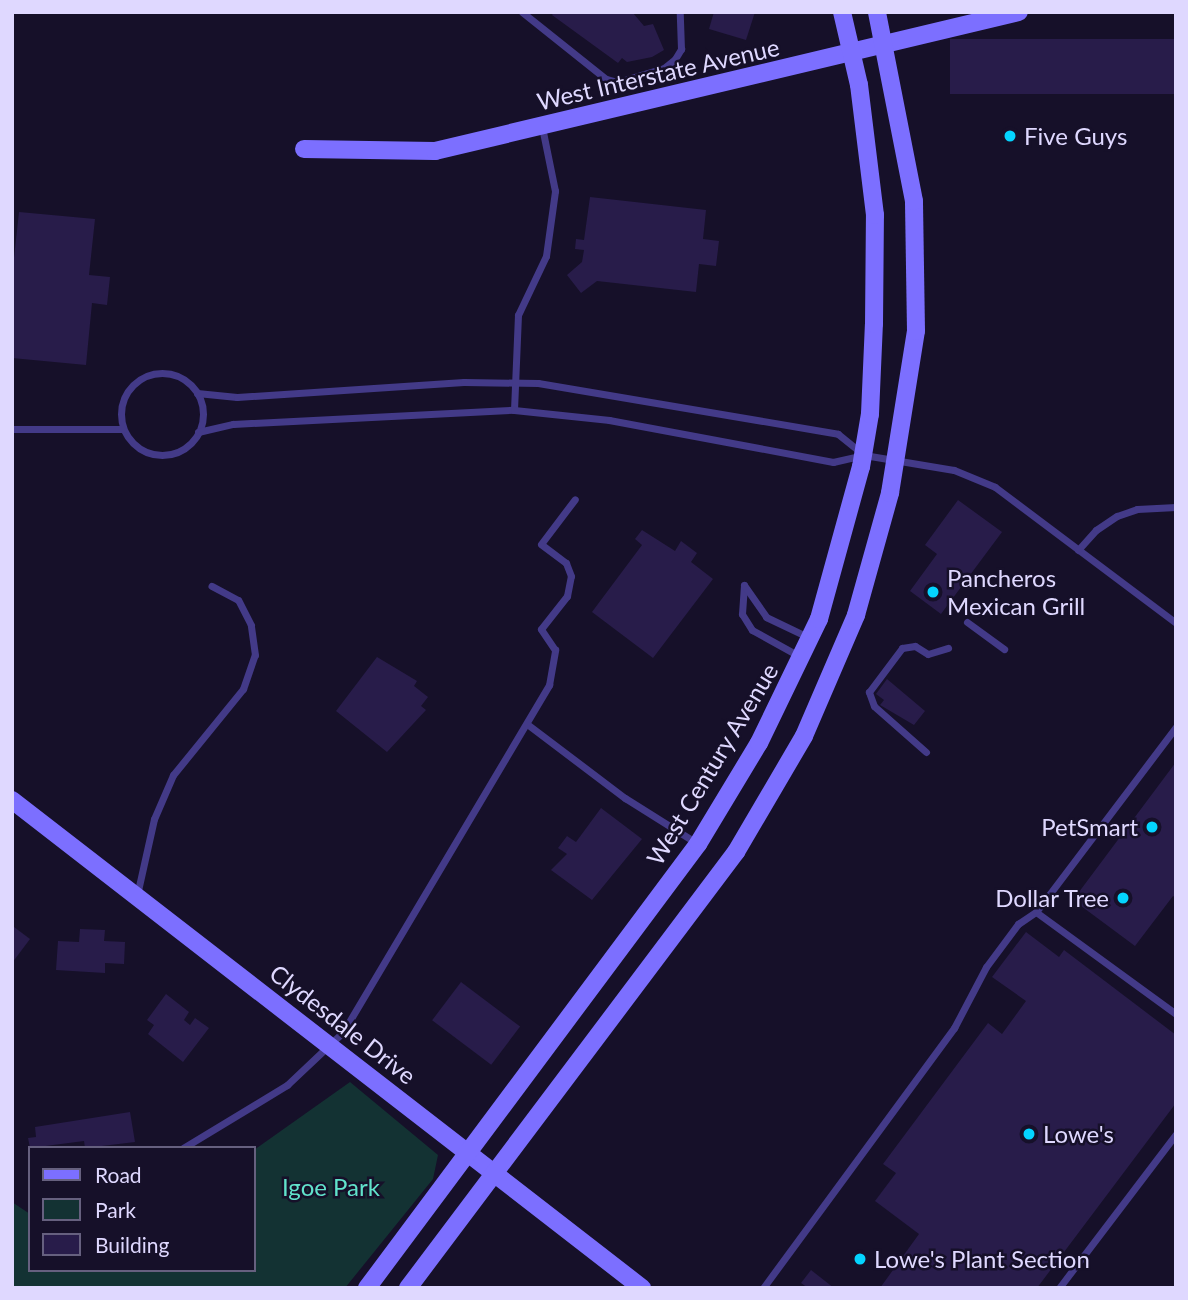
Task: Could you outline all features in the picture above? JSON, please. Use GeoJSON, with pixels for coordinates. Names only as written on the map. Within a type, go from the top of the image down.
{"type":"FeatureCollection","features":[{"type":"Feature","properties":{"kind":"main road","name":"West Century Avenue"},"geometry":{"type":"LineString","coordinates":[[367,1288],[698,844],[803,658],[811,638],[842,548],[870,414],[875,215],[852,53],[842,12]]}},
{"type":"Feature","properties":{"kind":"main road"},"geometry":{"type":"LineString","coordinates":[[408,1288],[736,852],[787,768],[856,615],[897,460],[916,331],[914,201],[886,47],[877,12]]}},
{"type":"Feature","properties":{"kind":"main road","name":"West Interstate Avenue"},"geometry":{"type":"LineString","coordinates":[[304,149],[417,153],[886,47],[1019,12]]}},
{"type":"Feature","properties":{"kind":"main road","name":"Clydesdale Drive"},"geometry":{"type":"LineString","coordinates":[[12,800],[642,1288]]}},
{"type":"Feature","properties":{"kind":"lane"},"geometry":{"type":"LineString","coordinates":[[522,12],[607,79],[617,82],[664,68],[675,59],[681,49],[680,12]]}},
{"type":"Feature","properties":{"kind":"lane"},"geometry":{"type":"LineString","coordinates":[[514,410],[518,315],[546,256],[554,202],[554,171],[542,126]]}},
{"type":"Feature","properties":{"kind":"lane"},"geometry":{"type":"LineString","coordinates":[[197,393],[202,419],[198,432],[190,443],[166,455],[140,449],[123,429],[121,415],[129,390],[151,374],[177,376],[197,393],[237,397],[514,382],[603,391],[838,434],[863,455]]}},
{"type":"Feature","properties":{"kind":"lane"},"geometry":{"type":"LineString","coordinates":[[198,432],[233,424],[514,410],[609,420],[833,462],[863,455],[974,475],[1176,623]]}},
{"type":"Feature","properties":{"kind":"lane"},"geometry":{"type":"LineString","coordinates":[[12,429],[123,429]]}},
{"type":"Feature","properties":{"kind":"lane"},"geometry":{"type":"LineString","coordinates":[[186,1146],[288,1085],[332,1046],[527,724],[554,668],[553,643],[541,629],[572,584],[566,563],[541,544],[575,499]]}},
{"type":"Feature","properties":{"kind":"lane"},"geometry":{"type":"LineString","coordinates":[[1078,550],[1096,530],[1117,516],[1137,509],[1176,507]]}},
{"type":"Feature","properties":{"kind":"lane"},"geometry":{"type":"LineString","coordinates":[[803,658],[752,631],[742,614],[744,585],[766,617],[811,638]]}},
{"type":"Feature","properties":{"kind":"lane"},"geometry":{"type":"LineString","coordinates":[[137,896],[154,819],[173,775],[243,689],[255,655],[251,625],[238,600],[212,586]]}},
{"type":"Feature","properties":{"kind":"lane"},"geometry":{"type":"LineString","coordinates":[[967,622],[1004,649]]}},
{"type":"Feature","properties":{"kind":"lane"},"geometry":{"type":"LineString","coordinates":[[926,752],[874,706],[869,692],[902,648],[915,646],[932,654],[948,648]]}},
{"type":"Feature","properties":{"kind":"lane"},"geometry":{"type":"LineString","coordinates":[[527,724],[625,797],[698,844]]}},
{"type":"Feature","properties":{"kind":"lane"},"geometry":{"type":"LineString","coordinates":[[763,1288],[954,1028],[986,967],[1018,924],[1036,912],[1176,727]]}},
{"type":"Feature","properties":{"kind":"lane"},"geometry":{"type":"LineString","coordinates":[[1036,912],[1176,1014]]}},
{"type":"Feature","properties":{"kind":"lane"},"geometry":{"type":"LineString","coordinates":[[1059,1288],[1176,1135]]}},
{"type":"Feature","properties":{"kind":"green space","name":"Igoe Park"},"geometry":{"type":"Polygon","coordinates":[[[350,1082],[438,1155],[433,1179],[345,1288],[12,1288],[12,1202],[28,1213],[28,1272],[256,1272],[256,1149],[350,1082]]]}},
{"type":"Feature","properties":{"kind":"building"},"geometry":{"type":"Polygon","coordinates":[[[554,12],[633,13],[644,26],[653,24],[664,50],[652,57],[627,62],[622,58],[618,63],[552,15],[554,12]]]}},
{"type":"Feature","properties":{"kind":"building"},"geometry":{"type":"Polygon","coordinates":[[[714,12],[755,12],[746,40],[709,29],[714,12]]]}},
{"type":"Feature","properties":{"kind":"building"},"geometry":{"type":"Polygon","coordinates":[[[950,39],[1176,39],[1176,94],[950,94],[950,39]]]}},
{"type":"Feature","properties":{"kind":"building"},"geometry":{"type":"Polygon","coordinates":[[[590,197],[706,210],[703,239],[719,241],[716,266],[699,264],[696,292],[597,281],[581,293],[567,275],[582,262],[584,250],[575,249],[576,239],[584,240],[590,197]]]}},
{"type":"Feature","properties":{"kind":"building"},"geometry":{"type":"Polygon","coordinates":[[[19,212],[95,219],[89,275],[110,277],[107,305],[92,303],[86,365],[12,358],[12,276],[19,212]]]}},
{"type":"Feature","properties":{"kind":"building"},"geometry":{"type":"Polygon","coordinates":[[[958,500],[1002,532],[941,614],[910,591],[937,554],[925,545],[958,500]]]}},
{"type":"Feature","properties":{"kind":"building"},"geometry":{"type":"Polygon","coordinates":[[[642,530],[675,551],[681,541],[697,553],[691,562],[713,579],[653,658],[592,612],[642,545],[635,539],[642,530]]]}},
{"type":"Feature","properties":{"kind":"building"},"geometry":{"type":"Polygon","coordinates":[[[377,657],[417,681],[414,686],[428,697],[421,706],[426,710],[387,752],[336,711],[377,657]]]}},
{"type":"Feature","properties":{"kind":"building"},"geometry":{"type":"Polygon","coordinates":[[[887,679],[925,711],[914,725],[880,705],[884,700],[876,694],[887,679]]]}},
{"type":"Feature","properties":{"kind":"building"},"geometry":{"type":"Polygon","coordinates":[[[1176,762],[1176,898],[1173,896],[1135,946],[1073,900],[1176,762]]]}},
{"type":"Feature","properties":{"kind":"building"},"geometry":{"type":"Polygon","coordinates":[[[601,808],[642,839],[592,900],[551,870],[567,854],[558,848],[567,836],[576,842],[601,808]]]}},
{"type":"Feature","properties":{"kind":"building"},"geometry":{"type":"Polygon","coordinates":[[[14,927],[30,939],[12,963],[12,929],[14,927]]]}},
{"type":"Feature","properties":{"kind":"building"},"geometry":{"type":"Polygon","coordinates":[[[80,929],[105,930],[104,941],[125,942],[124,964],[105,963],[105,973],[56,970],[58,941],[79,942],[80,929]]]}},
{"type":"Feature","properties":{"kind":"building","name":"Lowe's"},"geometry":{"type":"Polygon","coordinates":[[[1026,932],[1059,957],[1064,950],[1176,1035],[1176,1103],[1037,1288],[880,1288],[919,1234],[875,1201],[896,1173],[883,1164],[988,1023],[1002,1034],[1026,1001],[992,977],[1026,932]]]}},
{"type":"Feature","properties":{"kind":"building"},"geometry":{"type":"Polygon","coordinates":[[[461,982],[520,1027],[491,1065],[432,1020],[461,982]]]}},
{"type":"Feature","properties":{"kind":"building"},"geometry":{"type":"Polygon","coordinates":[[[166,994],[189,1012],[184,1020],[190,1025],[195,1018],[209,1028],[183,1062],[148,1034],[154,1025],[147,1020],[166,994]]]}},
{"type":"Feature","properties":{"kind":"building"},"geometry":{"type":"Polygon","coordinates":[[[130,1112],[135,1142],[85,1146],[84,1141],[30,1146],[28,1138],[36,1137],[35,1127],[130,1112]]]}},
{"type":"Feature","properties":{"kind":"building"},"geometry":{"type":"Polygon","coordinates":[[[811,1270],[834,1288],[808,1288],[801,1283],[811,1270]]]}},
{"type":"Feature","properties":{"kind":"place","name":"Five Guys"},"geometry":{"type":"Point","coordinates":[1010,136]}},
{"type":"Feature","properties":{"kind":"place","name":"Pancheros Mexican Grill"},"geometry":{"type":"Point","coordinates":[933,592]}},
{"type":"Feature","properties":{"kind":"place","name":"PetSmart"},"geometry":{"type":"Point","coordinates":[1152,827]}},
{"type":"Feature","properties":{"kind":"place","name":"Dollar Tree"},"geometry":{"type":"Point","coordinates":[1123,898]}},
{"type":"Feature","properties":{"kind":"place","name":"Lowe's"},"geometry":{"type":"Point","coordinates":[1029,1134]}},
{"type":"Feature","properties":{"kind":"place","name":"Lowe's Plant Section"},"geometry":{"type":"Point","coordinates":[860,1259]}}]}
